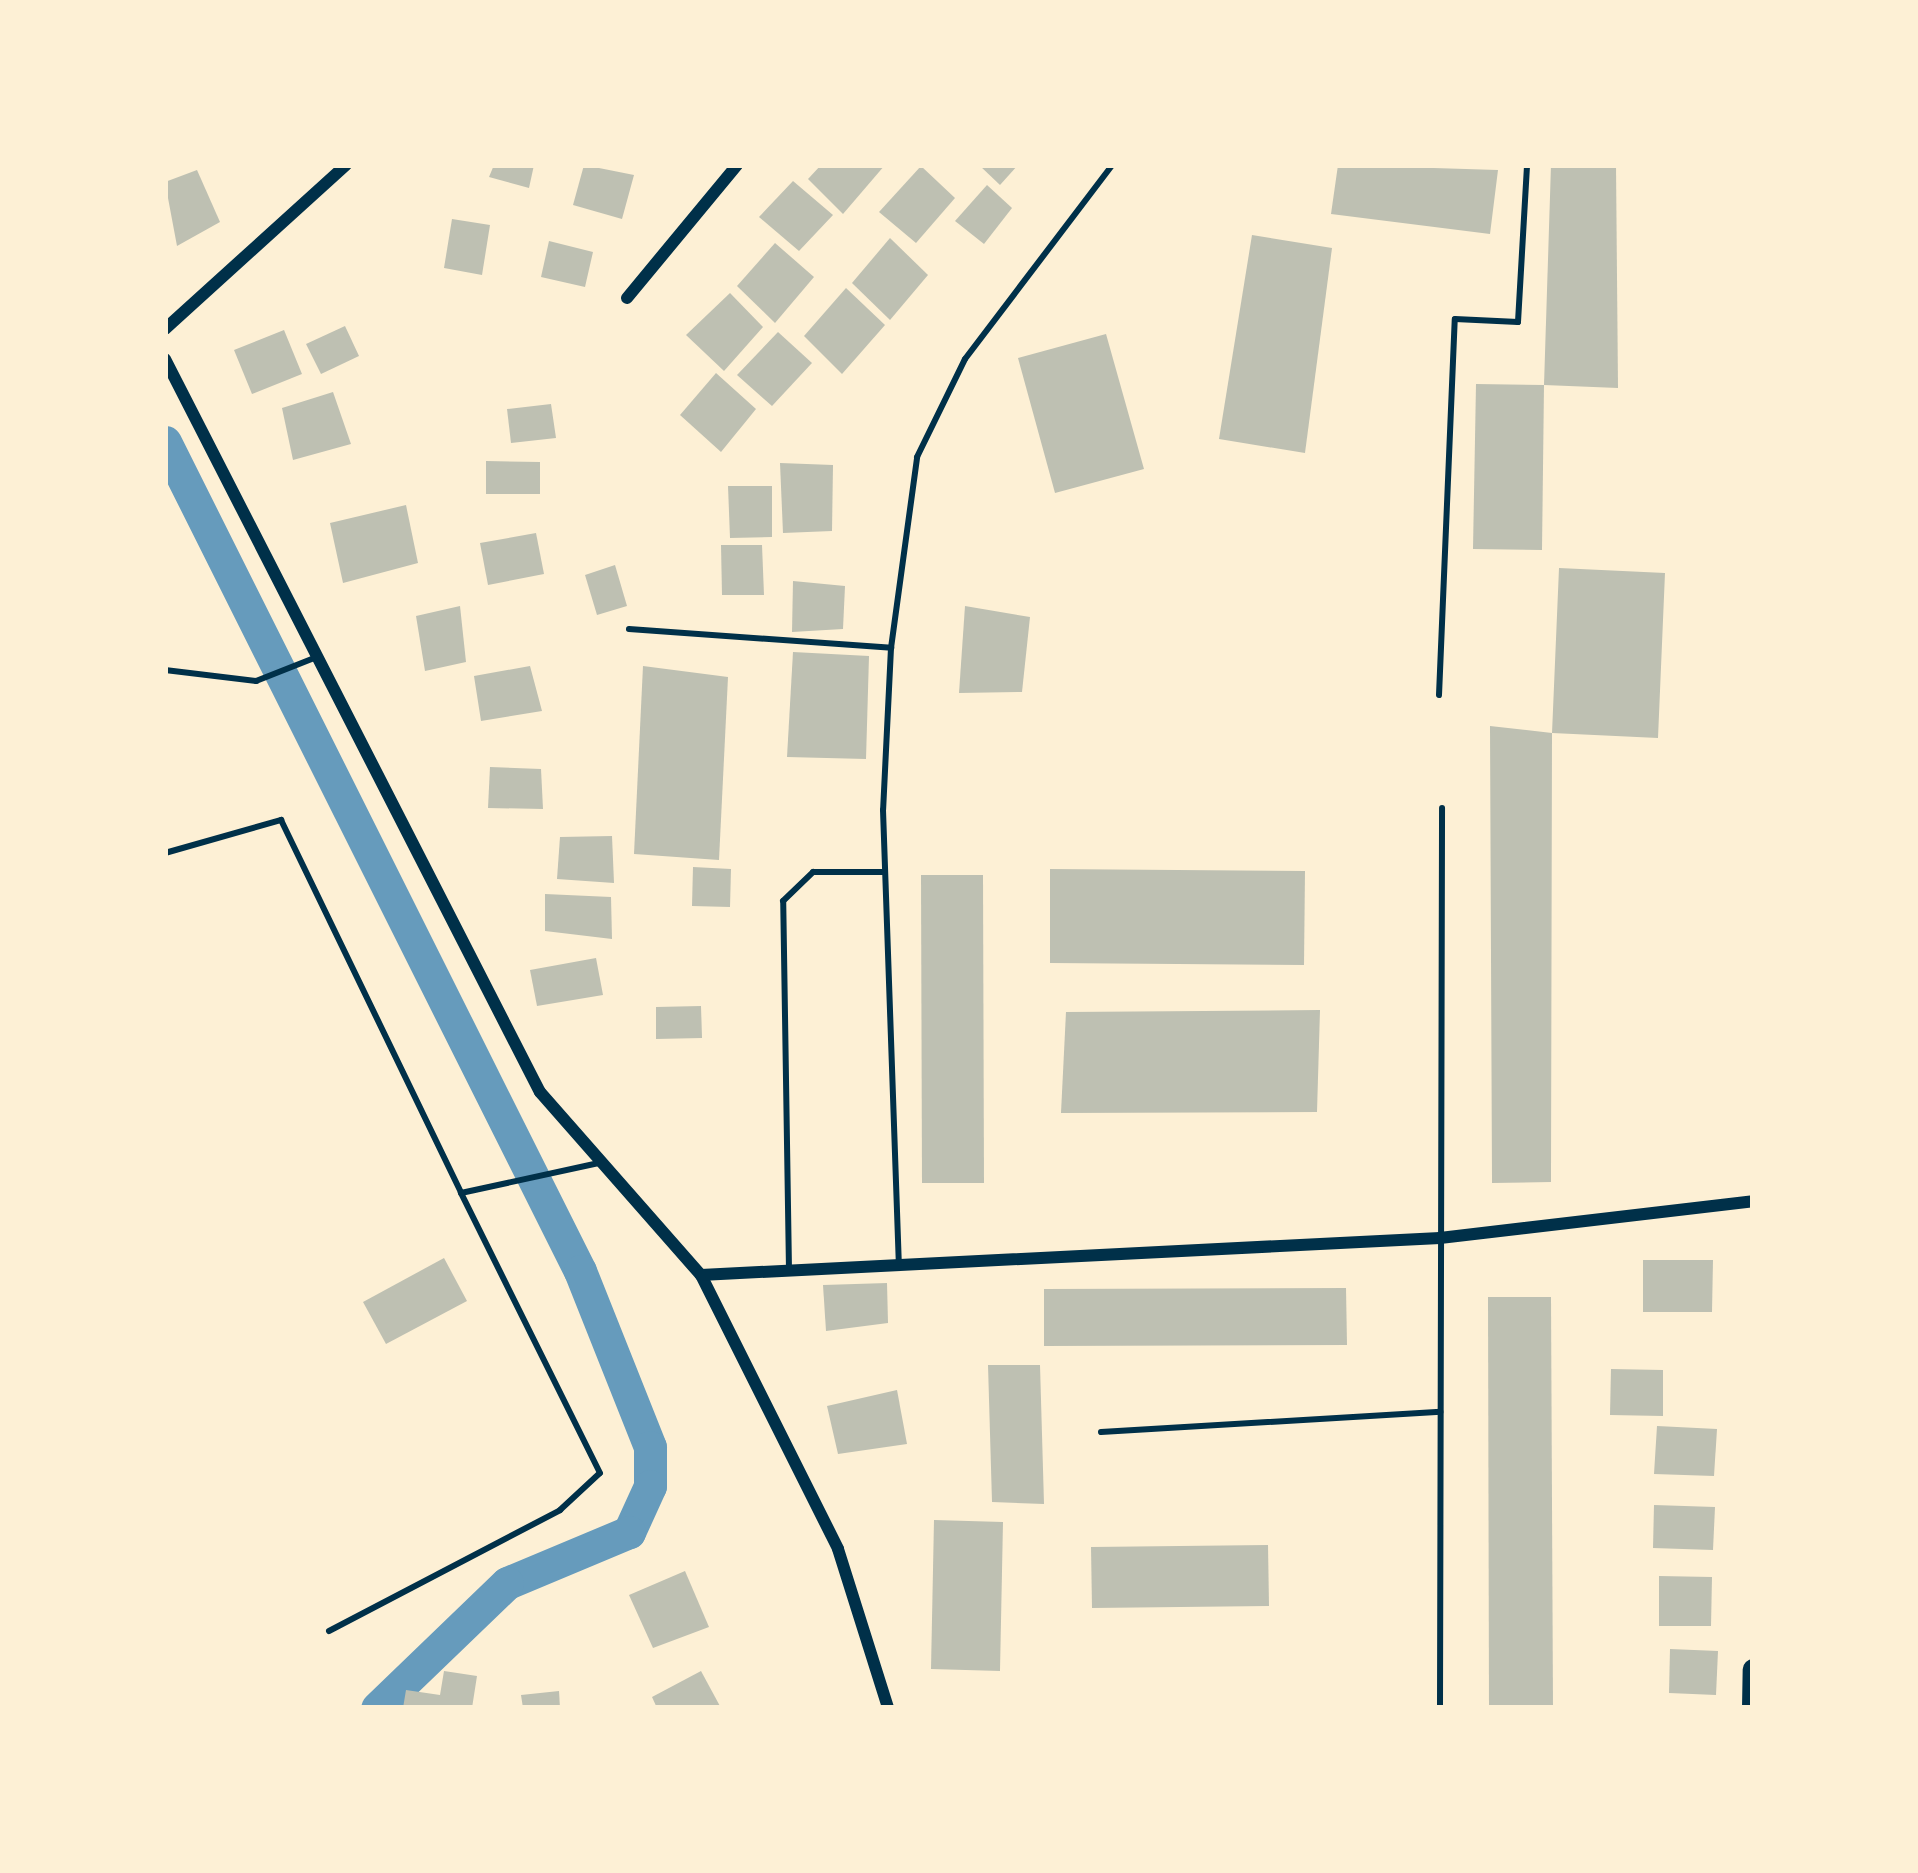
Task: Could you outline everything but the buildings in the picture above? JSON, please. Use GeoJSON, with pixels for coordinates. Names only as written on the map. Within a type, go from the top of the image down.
{"type":"FeatureCollection","features":[{"type":"Feature","properties":{"kind":"main road"},"geometry":{"type":"LineString","coordinates":[[1752,1708],[1753,1670]]}},
{"type":"Feature","properties":{"kind":"street"},"geometry":{"type":"LineString","coordinates":[[165,329],[346,165]]}},
{"type":"Feature","properties":{"kind":"street"},"geometry":{"type":"LineString","coordinates":[[627,298],[737,165]]}},
{"type":"Feature","properties":{"kind":"street"},"geometry":{"type":"LineString","coordinates":[[165,359],[540,1091],[700,1275],[838,1549],[888,1708]]}},
{"type":"Feature","properties":{"kind":"street"},"geometry":{"type":"LineString","coordinates":[[700,1275],[1440,1238],[1753,1201]]}},
{"type":"Feature","properties":{"kind":"lane"},"geometry":{"type":"LineString","coordinates":[[899,1265],[885,872],[891,648],[917,457],[965,359],[1112,165]]}},
{"type":"Feature","properties":{"kind":"lane"},"geometry":{"type":"LineString","coordinates":[[1439,695],[1455,319],[1518,322],[1527,165]]}},
{"type":"Feature","properties":{"kind":"lane"},"geometry":{"type":"LineString","coordinates":[[628,629],[891,648]]}},
{"type":"Feature","properties":{"kind":"lane"},"geometry":{"type":"LineString","coordinates":[[165,670],[256,681],[317,657]]}},
{"type":"Feature","properties":{"kind":"lane"},"geometry":{"type":"LineString","coordinates":[[1440,1708],[1442,808]]}},
{"type":"Feature","properties":{"kind":"lane"},"geometry":{"type":"LineString","coordinates":[[165,853],[281,820],[600,1473],[560,1510],[329,1631]]}},
{"type":"Feature","properties":{"kind":"lane"},"geometry":{"type":"LineString","coordinates":[[789,1270],[783,901],[814,872],[885,872]]}},
{"type":"Feature","properties":{"kind":"lane"},"geometry":{"type":"LineString","coordinates":[[461,1193],[602,1162]]}},
{"type":"Feature","properties":{"kind":"lane"},"geometry":{"type":"LineString","coordinates":[[1101,1432],[1440,1412]]}},
{"type":"Feature","properties":{"kind":"waterway"},"geometry":{"type":"LineString","coordinates":[[165,442],[580,1271],[650,1447],[650,1486],[629,1532],[507,1583],[377,1708]]}}]}
